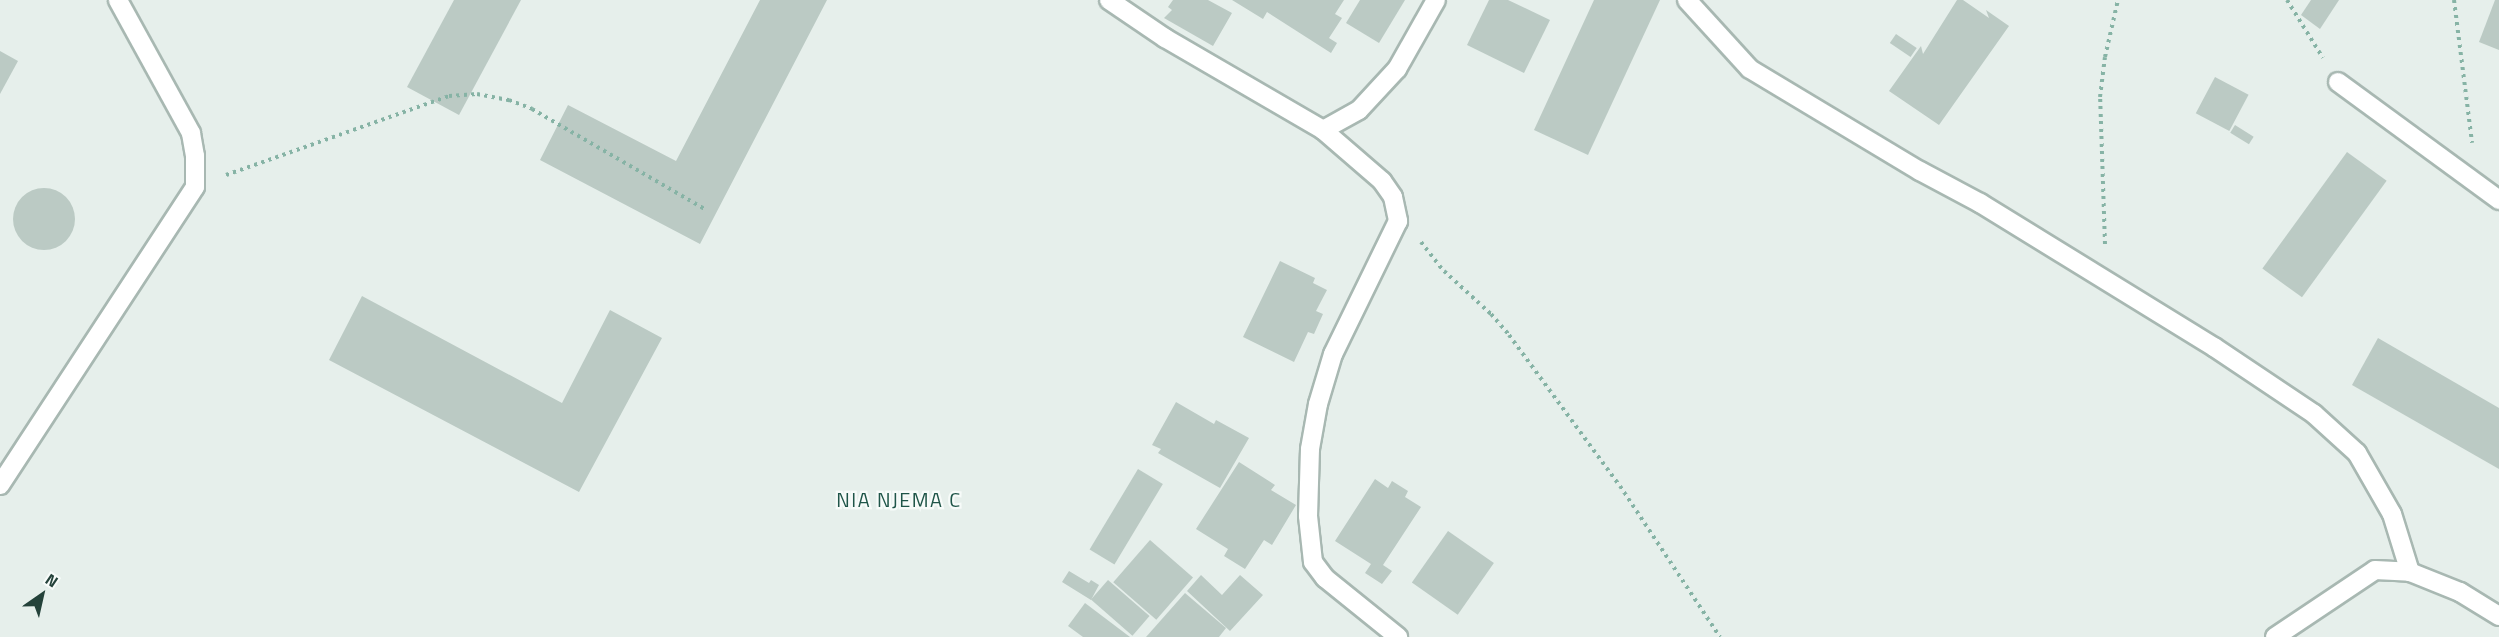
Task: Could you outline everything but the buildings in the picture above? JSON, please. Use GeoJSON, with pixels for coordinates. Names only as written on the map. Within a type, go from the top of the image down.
{"type":"FeatureCollection","features":[{"type":"Feature","properties":{"kind":"street"},"geometry":{"type":"LineString","coordinates":[[2,477],[195,187],[195,156],[191,134],[118,0]]}},
{"type":"Feature","properties":{"kind":"street"},"geometry":{"type":"LineString","coordinates":[[1109,0],[1164,39],[1323,130],[1382,181],[1393,197],[1398,210],[1398,222],[1333,354],[1318,404],[1311,449],[1308,516],[1313,562],[1325,578],[1398,637]]}},
{"type":"Feature","properties":{"kind":"street"},"geometry":{"type":"LineString","coordinates":[[1323,130],[1359,110],[1397,69],[1437,0]]}},
{"type":"Feature","properties":{"kind":"street"},"geometry":{"type":"LineString","coordinates":[[1687,0],[1750,69],[1920,171],[1980,203],[2314,414],[2357,453],[2392,514],[2410,572]]}},
{"type":"Feature","properties":{"kind":"street"},"geometry":{"type":"LineString","coordinates":[[2338,82],[2499,200]]}},
{"type":"Feature","properties":{"kind":"street"},"geometry":{"type":"LineString","coordinates":[[2275,637],[2374,570],[2410,572],[2460,592],[2499,616]]}},
{"type":"Feature","properties":{"kind":"path"},"geometry":{"type":"LineString","coordinates":[[2105,281],[2100,97],[2105,57],[2118,0]]}},
{"type":"Feature","properties":{"kind":"path"},"geometry":{"type":"LineString","coordinates":[[2287,0],[2338,82]]}},
{"type":"Feature","properties":{"kind":"path"},"geometry":{"type":"LineString","coordinates":[[2454,0],[2478,185]]}},
{"type":"Feature","properties":{"kind":"path"},"geometry":{"type":"LineString","coordinates":[[195,187],[449,96],[477,94],[509,100],[532,109],[706,210]]}},
{"type":"Feature","properties":{"kind":"path"},"geometry":{"type":"LineString","coordinates":[[1398,210],[1444,271],[1503,328],[1565,409],[1674,565],[1720,637]]}},
{"type":"Feature","properties":{"kind":"district","name":"NIA NJEMA C"},"geometry":{"type":"Point","coordinates":[899,499]}}]}
